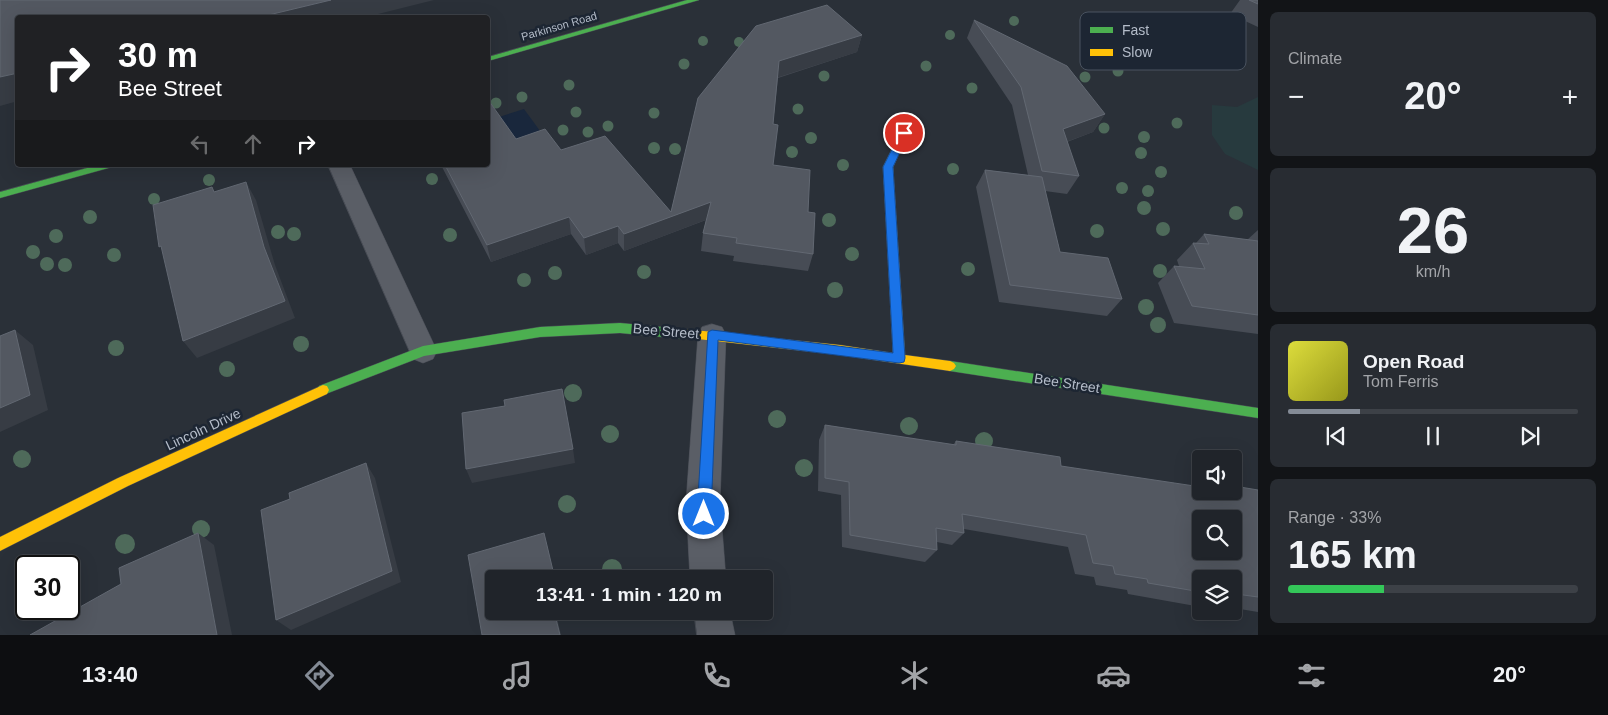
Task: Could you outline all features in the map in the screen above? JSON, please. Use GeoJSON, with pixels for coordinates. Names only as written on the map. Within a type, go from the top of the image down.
{"type":"FeatureCollection","features":[{"type":"Feature","properties":{"kind":"street","name":"Parkinson Road"},"geometry":{"type":"LineString","coordinates":[[490,58],[694,0]]}},
{"type":"Feature","properties":{"kind":"street"},"geometry":{"type":"LineString","coordinates":[[899,358],[888,167],[912,117]]}},
{"type":"Feature","properties":{"kind":"street"},"geometry":{"type":"LineString","coordinates":[[0,195],[102,167]]}},
{"type":"Feature","properties":{"kind":"street"},"geometry":{"type":"LineString","coordinates":[[339,167],[423,351]]}},
{"type":"Feature","properties":{"kind":"street","name":"Bee Street"},"geometry":{"type":"LineString","coordinates":[[423,351],[501,337],[587,328],[620,328],[712,335],[899,358],[1258,414]]}},
{"type":"Feature","properties":{"kind":"street"},"geometry":{"type":"LineString","coordinates":[[707,570],[703,502],[712,335]]}},
{"type":"Feature","properties":{"kind":"street","name":"Lincoln Drive"},"geometry":{"type":"LineString","coordinates":[[0,544],[123,482],[341,382],[423,351]]}},
{"type":"Feature","properties":{"kind":"street"},"geometry":{"type":"LineString","coordinates":[[714,620],[716,635]]}},
{"type":"Feature","properties":{"kind":"green space"},"geometry":{"type":"Polygon","coordinates":[[[1258,97],[1258,170],[1225,154],[1212,135],[1212,105],[1237,107],[1258,97]]]}},
{"type":"Feature","properties":{"kind":"water"},"geometry":{"type":"Polygon","coordinates":[[[524,109],[543,135],[518,143],[499,117],[524,109]]]}},
{"type":"Feature","properties":{"kind":"building"},"geometry":{"type":"Polygon","coordinates":[[[0,0],[331,0],[268,15],[15,15],[15,74],[0,77],[0,0]]]}},
{"type":"Feature","properties":{"kind":"building"},"geometry":{"type":"Polygon","coordinates":[[[1249,0],[1258,0],[1258,4],[1249,0]]]}},
{"type":"Feature","properties":{"kind":"building"},"geometry":{"type":"Polygon","coordinates":[[[827,5],[862,35],[779,61],[773,124],[778,125],[773,165],[810,170],[808,212],[815,213],[813,254],[736,243],[737,238],[703,233],[711,202],[624,234],[618,226],[584,238],[569,217],[487,245],[446,167],[490,167],[490,102],[516,139],[545,129],[561,150],[605,136],[671,212],[698,98],[756,26],[827,5]]]}},
{"type":"Feature","properties":{"kind":"building"},"geometry":{"type":"Polygon","coordinates":[[[974,20],[1067,66],[1105,114],[1063,129],[1079,176],[1042,171],[1021,87],[974,20]]]}},
{"type":"Feature","properties":{"kind":"building"},"geometry":{"type":"Polygon","coordinates":[[[985,170],[1042,177],[1060,252],[1108,258],[1122,299],[1010,285],[985,170]]]}},
{"type":"Feature","properties":{"kind":"building"},"geometry":{"type":"Polygon","coordinates":[[[246,182],[264,247],[285,301],[183,341],[161,246],[159,247],[153,205],[212,187],[214,192],[246,182]]]}},
{"type":"Feature","properties":{"kind":"building"},"geometry":{"type":"Polygon","coordinates":[[[1204,234],[1258,241],[1258,315],[1192,306],[1174,266],[1205,269],[1193,243],[1209,244],[1204,234]]]}},
{"type":"Feature","properties":{"kind":"building"},"geometry":{"type":"Polygon","coordinates":[[[15,330],[30,395],[0,408],[0,336],[15,330]]]}},
{"type":"Feature","properties":{"kind":"building"},"geometry":{"type":"Polygon","coordinates":[[[562,389],[573,449],[466,469],[462,413],[505,406],[504,400],[562,389]]]}},
{"type":"Feature","properties":{"kind":"building"},"geometry":{"type":"Polygon","coordinates":[[[825,425],[956,445],[956,441],[1060,457],[1061,466],[1192,486],[1192,500],[1242,500],[1242,487],[1258,490],[1258,597],[1242,595],[1242,570],[1192,570],[1192,590],[1148,583],[1147,579],[1115,574],[1113,566],[1093,563],[1086,535],[962,514],[964,533],[936,528],[937,550],[850,535],[849,482],[825,478],[825,425]]]}},
{"type":"Feature","properties":{"kind":"building"},"geometry":{"type":"Polygon","coordinates":[[[366,463],[392,571],[276,620],[261,510],[290,499],[289,493],[366,463]]]}},
{"type":"Feature","properties":{"kind":"building"},"geometry":{"type":"Polygon","coordinates":[[[198,533],[217,635],[30,635],[57,620],[80,620],[80,607],[121,584],[119,568],[198,533]]]}},
{"type":"Feature","properties":{"kind":"building"},"geometry":{"type":"Polygon","coordinates":[[[544,533],[553,570],[485,570],[485,620],[556,620],[560,635],[482,635],[468,555],[544,533]]]}},
{"type":"Feature","properties":{"kind":"traffic: fast"},"geometry":{"type":"LineString","coordinates":[[490,58],[695,0]]}},
{"type":"Feature","properties":{"kind":"traffic: fast"},"geometry":{"type":"LineString","coordinates":[[0,195],[102,167]]}},
{"type":"Feature","properties":{"kind":"traffic: fast"},"geometry":{"type":"LineString","coordinates":[[323,390],[423,351],[540,332],[620,328],[684,334]]}},
{"type":"Feature","properties":{"kind":"traffic: fast"},"geometry":{"type":"LineString","coordinates":[[950,366],[1258,413]]}},
{"type":"Feature","properties":{"kind":"traffic: slow"},"geometry":{"type":"LineString","coordinates":[[899,359],[888,167],[912,117]]}},
{"type":"Feature","properties":{"kind":"traffic: slow"},"geometry":{"type":"LineString","coordinates":[[684,334],[840,350],[950,366]]}},
{"type":"Feature","properties":{"kind":"traffic: slow"},"geometry":{"type":"LineString","coordinates":[[0,544],[123,482],[323,390]]}},
{"type":"Feature","properties":{"kind":"route"},"geometry":{"type":"LineString","coordinates":[[704,514],[703,502],[712,335],[899,358],[888,167],[904,133]]}}]}
